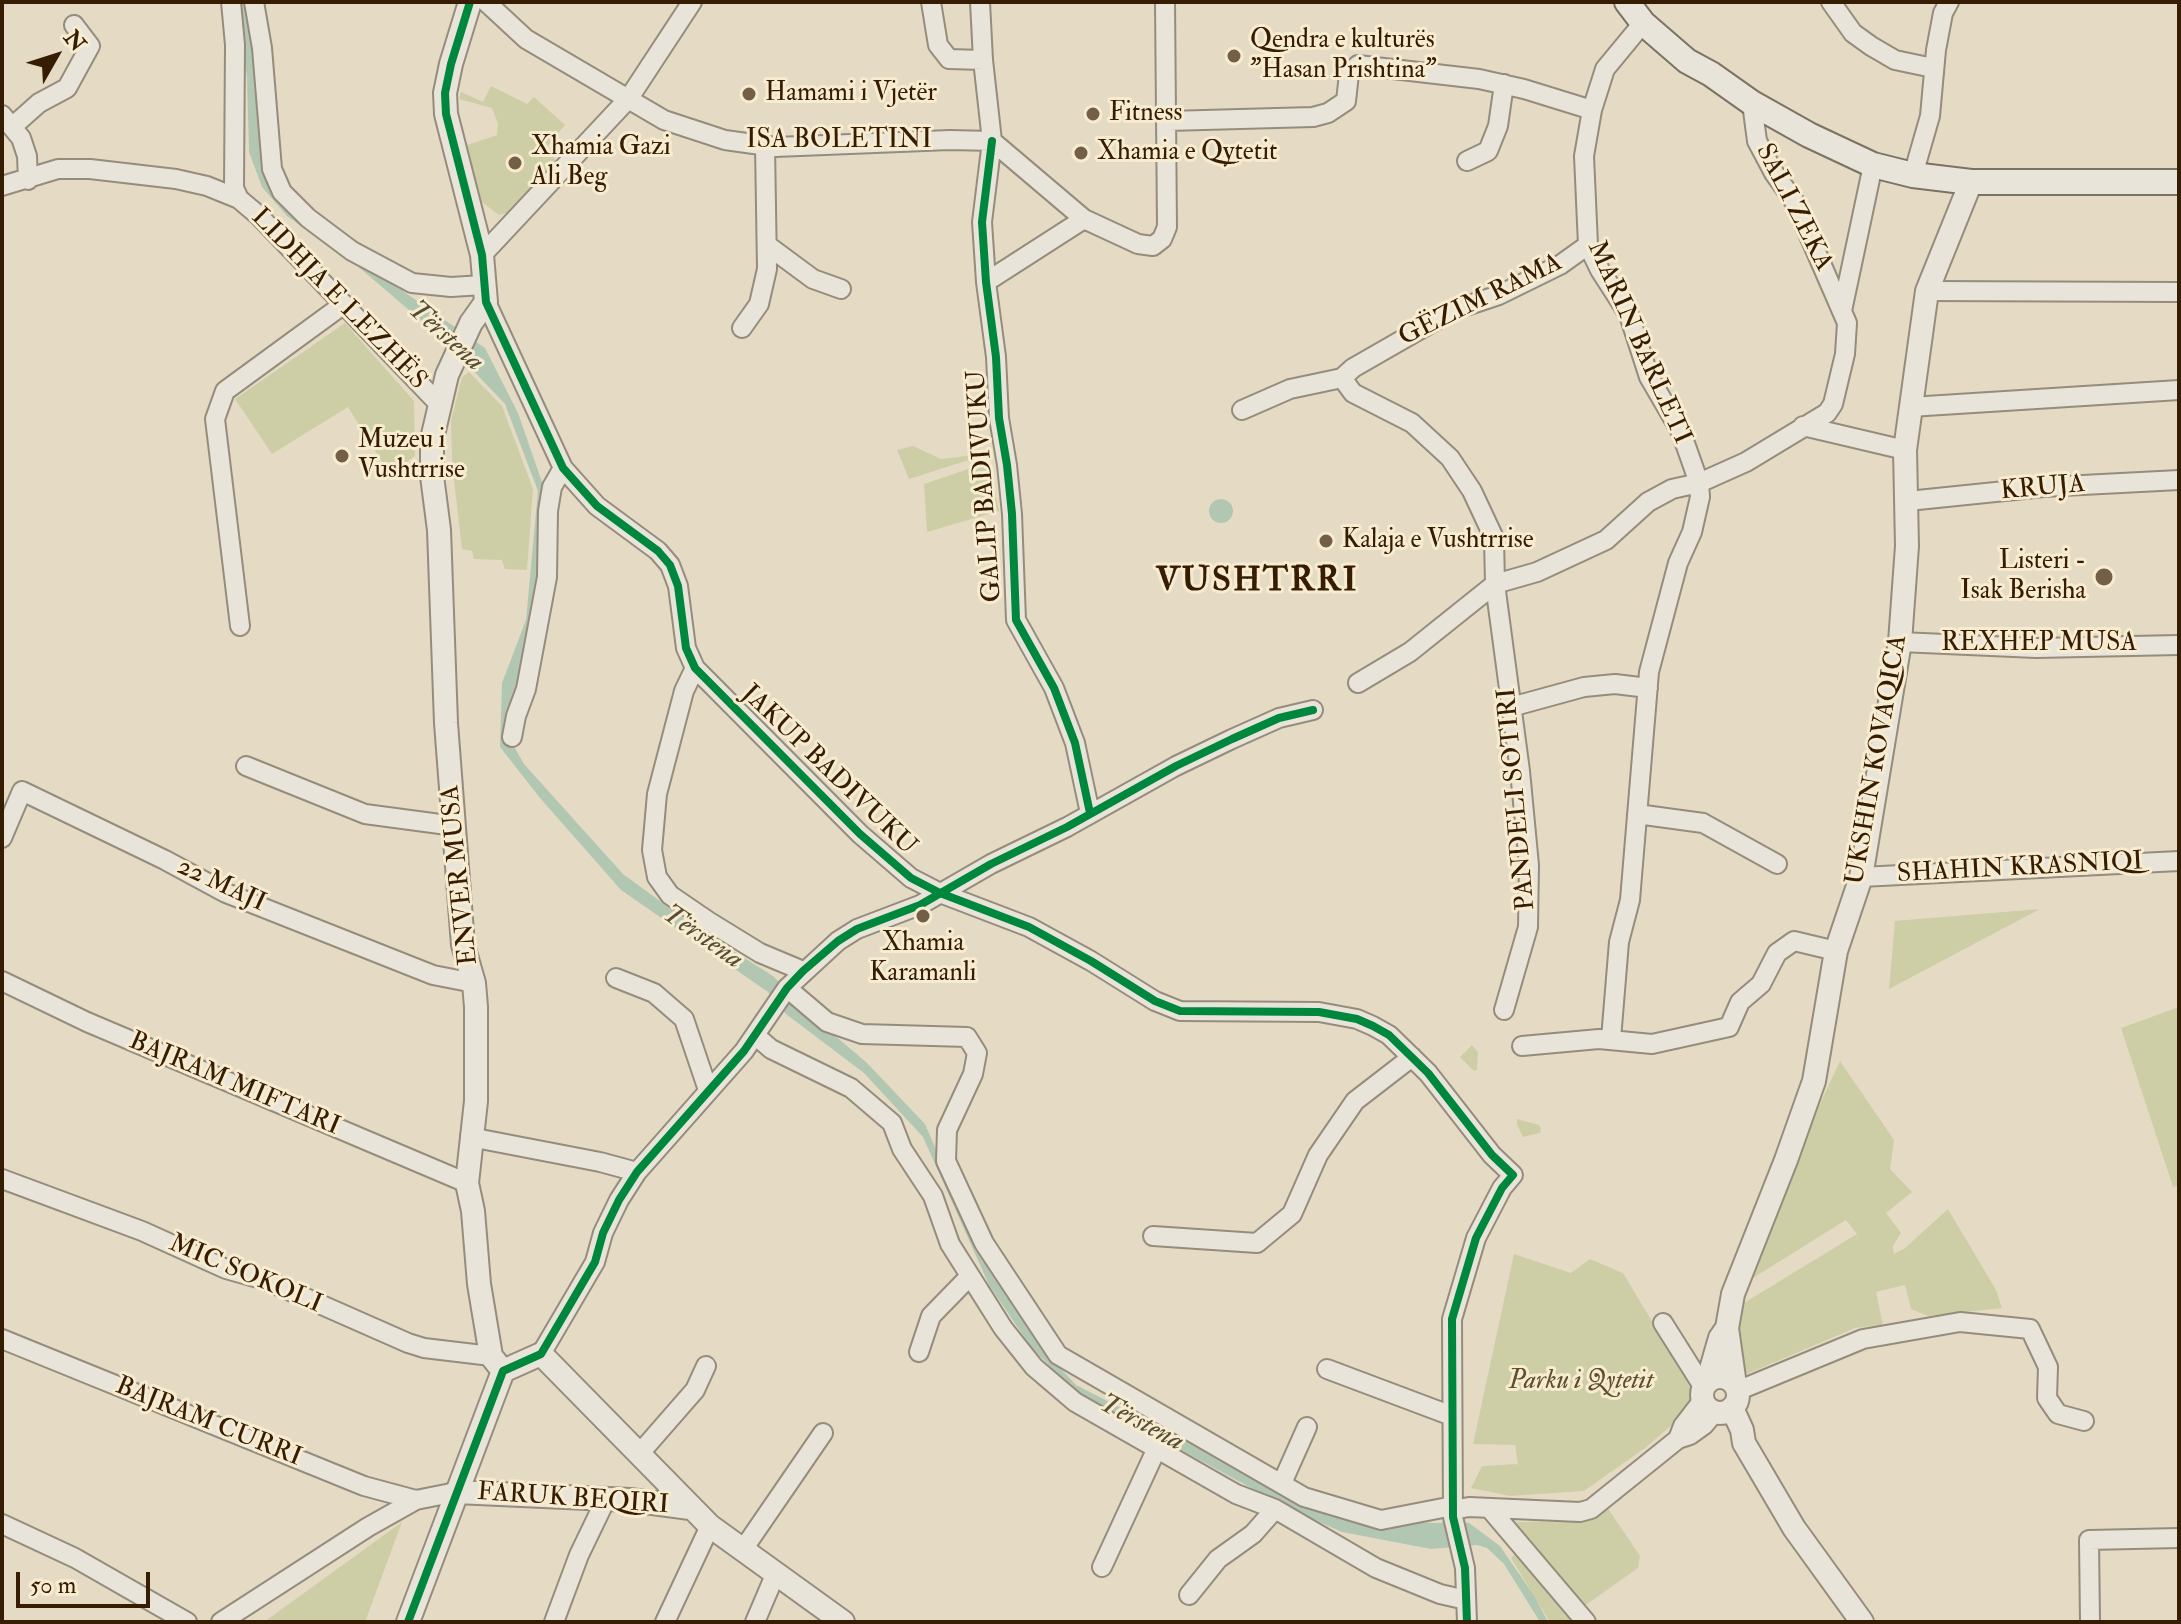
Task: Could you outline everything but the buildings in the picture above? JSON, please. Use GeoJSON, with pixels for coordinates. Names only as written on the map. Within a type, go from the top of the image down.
{"type":"FeatureCollection","features":[{"type":"Feature","properties":{"kind":"main road"},"geometry":{"type":"LineString","coordinates":[[1627,2],[1643,23],[1687,61],[1809,135],[1873,165],[1913,175],[1971,182],[2179,182]]}},
{"type":"Feature","properties":{"kind":"street"},"geometry":{"type":"LineString","coordinates":[[231,2],[235,45],[234,188],[239,199]]}},
{"type":"Feature","properties":{"kind":"street"},"geometry":{"type":"LineString","coordinates":[[254,2],[262,48],[272,169],[282,192],[308,218],[352,251],[412,283],[484,294]]}},
{"type":"Feature","properties":{"kind":"street"},"geometry":{"type":"LineString","coordinates":[[470,2],[451,64],[445,104],[482,255],[484,294],[563,468],[597,506],[658,551],[670,565],[678,586],[686,648],[695,668],[684,691],[657,794],[652,850],[657,877],[670,895],[708,921],[760,953],[803,971]]}},
{"type":"Feature","properties":{"kind":"street","name":"ISA BOLETINI"},"geometry":{"type":"LineString","coordinates":[[486,2],[526,39],[664,120],[725,140],[765,145],[992,141]]}},
{"type":"Feature","properties":{"kind":"street"},"geometry":{"type":"LineString","coordinates":[[482,255],[629,98],[692,2]]}},
{"type":"Feature","properties":{"kind":"street"},"geometry":{"type":"LineString","coordinates":[[931,2],[938,45],[949,59],[983,60]]}},
{"type":"Feature","properties":{"kind":"street","name":"GALIP BADIVUKU"},"geometry":{"type":"LineString","coordinates":[[980,2],[992,141],[982,222],[999,418],[1009,477],[1016,620],[1054,688],[1070,729],[1090,813]]}},
{"type":"Feature","properties":{"kind":"street"},"geometry":{"type":"LineString","coordinates":[[992,141],[1084,219],[1138,244],[1153,246],[1162,239],[1167,227],[1165,2]]}},
{"type":"Feature","properties":{"kind":"street"},"geometry":{"type":"LineString","coordinates":[[1831,2],[1853,33],[1871,46],[1895,60],[1933,68]]}},
{"type":"Feature","properties":{"kind":"street"},"geometry":{"type":"LineString","coordinates":[[1913,175],[1930,116],[1933,68],[1943,13],[1949,2]]}},
{"type":"Feature","properties":{"kind":"street","name":"MARIN BARLETI"},"geometry":{"type":"LineString","coordinates":[[1611,1039],[1619,942],[1630,900],[1649,672],[1678,563],[1692,532],[1700,497],[1699,483],[1681,432],[1649,377],[1629,315],[1588,245],[1584,156],[1592,110],[1605,69],[1643,23]]}},
{"type":"Feature","properties":{"kind":"street"},"geometry":{"type":"LineString","coordinates":[[28,180],[27,156],[21,138],[7,121],[67,88],[90,46],[74,25]]}},
{"type":"Feature","properties":{"kind":"street"},"geometry":{"type":"LineString","coordinates":[[1168,121],[1313,117],[1328,113],[1346,101],[1349,74],[1358,65],[1416,70],[1504,84],[1592,110]]}},
{"type":"Feature","properties":{"kind":"street"},"geometry":{"type":"LineString","coordinates":[[1467,161],[1488,151],[1498,126],[1504,84]]}},
{"type":"Feature","properties":{"kind":"street","name":"SALI ZEKA"},"geometry":{"type":"LineString","coordinates":[[1495,584],[1537,572],[1606,540],[1648,502],[1672,489],[1699,483],[1746,462],[1827,413],[1833,404],[1845,354],[1847,323],[1794,201],[1757,141],[1752,103]]}},
{"type":"Feature","properties":{"kind":"street"},"geometry":{"type":"LineString","coordinates":[[742,328],[759,304],[767,269],[765,145]]}},
{"type":"Feature","properties":{"kind":"street","name":"SALI ZEKA"},"geometry":{"type":"LineString","coordinates":[[1842,311],[1873,165]]}},
{"type":"Feature","properties":{"kind":"street","name":"LIDHJA E LEZHËS"},"geometry":{"type":"LineString","coordinates":[[2,186],[58,169],[90,169],[176,179],[207,186],[239,199],[258,215],[438,403]]}},
{"type":"Feature","properties":{"kind":"street","name":"UKSHIN KOVAQICA"},"geometry":{"type":"LineString","coordinates":[[1719,1397],[1720,1338],[1727,1328],[1736,1283],[1814,1081],[1836,951],[1861,877],[1900,642],[1908,501],[1905,450],[1927,291],[1971,182]]}},
{"type":"Feature","properties":{"kind":"street"},"geometry":{"type":"LineString","coordinates":[[986,282],[1084,219]]}},
{"type":"Feature","properties":{"kind":"street"},"geometry":{"type":"LineString","coordinates":[[767,245],[813,279],[841,289]]}},
{"type":"Feature","properties":{"kind":"street","name":"GËZIM RAMA"},"geometry":{"type":"LineString","coordinates":[[1242,410],[1290,389],[1342,378],[1353,368],[1454,310],[1499,295],[1560,265],[1588,245]]}},
{"type":"Feature","properties":{"kind":"street"},"geometry":{"type":"LineString","coordinates":[[1927,291],[2179,292]]}},
{"type":"Feature","properties":{"kind":"street","name":"ENVER MUSA"},"geometry":{"type":"LineString","coordinates":[[484,294],[447,375],[438,403],[432,439],[432,476],[440,545],[446,723],[463,945],[474,983],[477,1032],[476,1101],[467,1183],[473,1211],[479,1284],[497,1363]]}},
{"type":"Feature","properties":{"kind":"street"},"geometry":{"type":"LineString","coordinates":[[240,626],[215,419],[225,391],[344,304]]}},
{"type":"Feature","properties":{"kind":"street","name":"PANDELI SOTIRI"},"geometry":{"type":"LineString","coordinates":[[1342,378],[1353,393],[1412,423],[1450,458],[1472,491],[1494,538],[1495,584],[1529,865],[1528,927],[1504,1010]]}},
{"type":"Feature","properties":{"kind":"street"},"geometry":{"type":"LineString","coordinates":[[1910,407],[2179,392]]}},
{"type":"Feature","properties":{"kind":"street"},"geometry":{"type":"LineString","coordinates":[[1803,426],[1905,450]]}},
{"type":"Feature","properties":{"kind":"street"},"geometry":{"type":"LineString","coordinates":[[512,737],[526,689],[547,577],[548,511],[552,487],[563,468]]}},
{"type":"Feature","properties":{"kind":"street","name":"KRUJA"},"geometry":{"type":"LineString","coordinates":[[1908,501],[2044,487],[2179,480]]}},
{"type":"Feature","properties":{"kind":"street"},"geometry":{"type":"LineString","coordinates":[[1358,683],[1410,652],[1495,584]]}},
{"type":"Feature","properties":{"kind":"street","name":"REXHEP MUSA"},"geometry":{"type":"LineString","coordinates":[[1900,642],[2036,648],[2179,645]]}},
{"type":"Feature","properties":{"kind":"street","name":"JAKUP BADIVUKU"},"geometry":{"type":"LineString","coordinates":[[695,668],[860,834],[911,878],[940,893],[1029,927],[1155,1001],[1180,1011],[1319,1012],[1357,1019],[1389,1035],[1412,1057],[1492,1155],[1513,1175],[1502,1188],[1476,1238],[1452,1319],[1452,1416]]}},
{"type":"Feature","properties":{"kind":"street"},"geometry":{"type":"LineString","coordinates":[[1511,707],[1584,687],[1615,684],[1648,688]]}},
{"type":"Feature","properties":{"kind":"street"},"geometry":{"type":"LineString","coordinates":[[408,1622],[456,1492],[497,1363],[541,1354],[595,1262],[603,1233],[637,1172],[756,1036],[768,1014],[803,971],[857,929],[901,914],[1232,739],[1279,718],[1313,710]]}},
{"type":"Feature","properties":{"kind":"street"},"geometry":{"type":"LineString","coordinates":[[246,766],[365,814],[455,826]]}},
{"type":"Feature","properties":{"kind":"street","name":"22 MAJI"},"geometry":{"type":"LineString","coordinates":[[2,838],[22,791],[226,893],[420,970],[474,983]]}},
{"type":"Feature","properties":{"kind":"street"},"geometry":{"type":"LineString","coordinates":[[1637,814],[1703,823],[1777,864]]}},
{"type":"Feature","properties":{"kind":"street","name":"SHAHIN KRASNIQI"},"geometry":{"type":"LineString","coordinates":[[1861,877],[2179,861]]}},
{"type":"Feature","properties":{"kind":"street"},"geometry":{"type":"LineString","coordinates":[[1522,1046],[1611,1039],[1652,1044],[1729,1027],[1740,1002],[1761,984],[1777,953],[1794,941],[1836,951]]}},
{"type":"Feature","properties":{"kind":"street"},"geometry":{"type":"LineString","coordinates":[[616,978],[654,993],[684,1019],[708,1090]]}},
{"type":"Feature","properties":{"kind":"street","name":"BAJRAM MIFTARI"},"geometry":{"type":"LineString","coordinates":[[2,981],[87,1022],[467,1183]]}},
{"type":"Feature","properties":{"kind":"street"},"geometry":{"type":"LineString","coordinates":[[787,988],[827,1022],[862,1034],[967,1037],[977,1053],[973,1074],[947,1130],[946,1161],[984,1243],[1058,1355],[1304,1497],[1381,1520],[1469,1507],[1580,1512],[1591,1509],[1678,1439],[1683,1426],[1719,1397],[1863,1339],[1960,1322],[2030,1329],[2048,1367],[2047,1398],[2058,1414],[2084,1421]]}},
{"type":"Feature","properties":{"kind":"street"},"geometry":{"type":"LineString","coordinates":[[756,1036],[771,1049],[851,1088],[892,1123],[902,1149],[933,1196],[950,1244],[1003,1328],[1034,1367],[1075,1402],[1236,1494],[1275,1509],[1376,1568],[1440,1594],[1466,1600]]}},
{"type":"Feature","properties":{"kind":"street"},"geometry":{"type":"LineString","coordinates":[[1153,1236],[1257,1243],[1292,1214],[1318,1155],[1355,1101],[1412,1057]]}},
{"type":"Feature","properties":{"kind":"street"},"geometry":{"type":"LineString","coordinates":[[470,1137],[637,1172]]}},
{"type":"Feature","properties":{"kind":"street","name":"MIC SOKOLI"},"geometry":{"type":"LineString","coordinates":[[2,1179],[142,1231],[226,1269],[265,1280],[408,1343],[497,1363]]}},
{"type":"Feature","properties":{"kind":"street"},"geometry":{"type":"LineString","coordinates":[[919,1352],[931,1316],[970,1276]]}},
{"type":"Feature","properties":{"kind":"street"},"geometry":{"type":"LineString","coordinates":[[1663,1323],[1719,1397],[1734,1437],[1744,1443],[1794,1528],[1862,1622]]}},
{"type":"Feature","properties":{"kind":"street","name":"BAJRAM CURRI"},"geometry":{"type":"LineString","coordinates":[[2,1339],[364,1486],[416,1500]]}},
{"type":"Feature","properties":{"kind":"street","name":"FARUK BEQIRI"},"geometry":{"type":"LineString","coordinates":[[541,1354],[710,1526],[843,1622]]}},
{"type":"Feature","properties":{"kind":"street"},"geometry":{"type":"LineString","coordinates":[[630,1500],[651,1477],[646,1459],[695,1390],[706,1366]]}},
{"type":"Feature","properties":{"kind":"street"},"geometry":{"type":"LineString","coordinates":[[1327,1369],[1452,1416],[1453,1511],[1465,1568],[1467,1622]]}},
{"type":"Feature","properties":{"kind":"street"},"geometry":{"type":"LineString","coordinates":[[1282,1483],[1307,1427]]}},
{"type":"Feature","properties":{"kind":"street"},"geometry":{"type":"LineString","coordinates":[[742,1551],[823,1433]]}},
{"type":"Feature","properties":{"kind":"street"},"geometry":{"type":"LineString","coordinates":[[1102,1567],[1157,1448]]}},
{"type":"Feature","properties":{"kind":"street"},"geometry":{"type":"LineString","coordinates":[[221,1622],[368,1527],[416,1500],[456,1492]]}},
{"type":"Feature","properties":{"kind":"street","name":"FARUK BEQIRI"},"geometry":{"type":"LineString","coordinates":[[456,1492],[630,1500],[690,1508]]}},
{"type":"Feature","properties":{"kind":"street"},"geometry":{"type":"LineString","coordinates":[[554,1622],[579,1555],[606,1499]]}},
{"type":"Feature","properties":{"kind":"street"},"geometry":{"type":"LineString","coordinates":[[1189,1595],[1218,1559],[1253,1534],[1275,1509]]}},
{"type":"Feature","properties":{"kind":"street"},"geometry":{"type":"LineString","coordinates":[[1490,1509],[1586,1622]]}},
{"type":"Feature","properties":{"kind":"street"},"geometry":{"type":"LineString","coordinates":[[2,1524],[75,1558],[187,1622]]}},
{"type":"Feature","properties":{"kind":"street"},"geometry":{"type":"LineString","coordinates":[[665,1622],[710,1526]]}},
{"type":"Feature","properties":{"kind":"street"},"geometry":{"type":"LineString","coordinates":[[2090,1622],[2089,1540],[2179,1538]]}},
{"type":"Feature","properties":{"kind":"street"},"geometry":{"type":"LineString","coordinates":[[755,1622],[775,1575]]}},
{"type":"Feature","properties":{"kind":"green space"},"geometry":{"type":"Polygon","coordinates":[[[491,86],[527,104],[534,97],[565,125],[545,149],[560,164],[513,211],[499,215],[475,197],[464,146],[497,135],[498,124],[492,108],[459,99],[461,92],[483,102],[491,86]]]}},
{"type":"Feature","properties":{"kind":"green space"},"geometry":{"type":"Polygon","coordinates":[[[345,323],[414,401],[415,456],[390,475],[348,407],[272,454],[235,399],[345,323]]]}},
{"type":"Feature","properties":{"kind":"green space"},"geometry":{"type":"Polygon","coordinates":[[[469,372],[502,406],[533,489],[527,570],[505,569],[502,560],[474,559],[472,551],[462,549],[452,463],[451,421],[462,377],[469,372]]]}},
{"type":"Feature","properties":{"kind":"green space"},"geometry":{"type":"Polygon","coordinates":[[[913,446],[941,459],[974,455],[975,458],[909,479],[897,450],[913,446]]]}},
{"type":"Feature","properties":{"kind":"green space"},"geometry":{"type":"Polygon","coordinates":[[[989,462],[999,511],[927,532],[924,484],[989,462]]]}},
{"type":"Feature","properties":{"kind":"green space"},"geometry":{"type":"Polygon","coordinates":[[[2040,909],[1889,989],[1895,921],[2040,909]]]}},
{"type":"Feature","properties":{"kind":"green space"},"geometry":{"type":"Polygon","coordinates":[[[2179,1007],[2179,1185],[2173,1187],[2121,1028],[2179,1007]]]}},
{"type":"Feature","properties":{"kind":"green space"},"geometry":{"type":"Polygon","coordinates":[[[1472,1045],[1478,1052],[1477,1070],[1474,1071],[1460,1057],[1472,1045]]]}},
{"type":"Feature","properties":{"kind":"green space"},"geometry":{"type":"Polygon","coordinates":[[[1840,1061],[1894,1140],[1890,1169],[1912,1192],[1886,1213],[1901,1233],[1893,1246],[1894,1254],[1905,1248],[1948,1209],[1996,1290],[2002,1308],[1928,1316],[1911,1309],[1905,1285],[1876,1292],[1883,1325],[1855,1328],[1742,1376],[1733,1314],[1739,1306],[1857,1234],[1846,1220],[1753,1278],[1786,1176],[1840,1061]]]}},
{"type":"Feature","properties":{"kind":"green space"},"geometry":{"type":"Polygon","coordinates":[[[1517,1119],[1539,1125],[1540,1133],[1523,1137],[1517,1119]]]}},
{"type":"Feature","properties":{"kind":"green space","name":"Parku i Qytetit"},"geometry":{"type":"Polygon","coordinates":[[[1514,1254],[1571,1273],[1590,1259],[1623,1273],[1700,1401],[1645,1448],[1584,1491],[1510,1496],[1471,1488],[1482,1466],[1518,1464],[1515,1445],[1473,1444],[1514,1254]]]}},
{"type":"Feature","properties":{"kind":"green space"},"geometry":{"type":"Polygon","coordinates":[[[1605,1504],[1640,1556],[1638,1568],[1580,1609],[1515,1529],[1517,1522],[1580,1521],[1605,1504]]]}},
{"type":"Feature","properties":{"kind":"green space"},"geometry":{"type":"Polygon","coordinates":[[[402,1522],[365,1622],[264,1622],[402,1522]]]}},
{"type":"Feature","properties":{"kind":"green space"},"geometry":{"type":"Polygon","coordinates":[[[1519,1550],[1581,1622],[1550,1622],[1511,1558],[1519,1550]]]}},
{"type":"Feature","properties":{"kind":"water","name":"Tërstena"},"geometry":{"type":"Polygon","coordinates":[[[237,2],[250,2],[268,184],[305,223],[485,348],[518,413],[542,482],[545,533],[539,612],[508,736],[524,764],[623,874],[697,928],[773,976],[866,1062],[925,1124],[974,1238],[1039,1345],[1076,1385],[1269,1483],[1315,1510],[1358,1522],[1440,1523],[1453,1520],[1469,1523],[1500,1546],[1548,1622],[1540,1622],[1504,1564],[1487,1548],[1477,1545],[1431,1549],[1342,1532],[1294,1511],[1077,1394],[1031,1347],[989,1285],[923,1137],[864,1073],[786,1014],[768,992],[621,890],[540,798],[500,747],[502,683],[526,620],[538,491],[505,404],[443,339],[355,264],[287,216],[262,187],[249,152],[247,77],[237,2]]]}},
{"type":"Feature","properties":{"kind":"water"},"geometry":{"type":"Polygon","coordinates":[[[1221,499],[1230,502],[1233,511],[1230,520],[1221,523],[1212,520],[1209,511],[1212,502],[1221,499]]]}},
{"type":"Feature","properties":{"kind":"cycle path"},"geometry":{"type":"LineString","coordinates":[[470,2],[451,64],[445,93],[446,114],[482,255],[486,302],[563,468],[597,506],[658,551],[670,565],[678,586],[686,648],[695,668],[860,834],[911,878],[940,893],[1029,927],[1155,1001],[1180,1011],[1319,1012],[1357,1019],[1373,1026],[1389,1035],[1428,1073],[1492,1155],[1513,1175],[1502,1188],[1476,1238],[1452,1319],[1453,1517],[1465,1568],[1467,1622]]}},
{"type":"Feature","properties":{"kind":"cycle path"},"geometry":{"type":"LineString","coordinates":[[992,141],[982,222],[999,418],[1012,514],[1016,620],[1054,688],[1075,743],[1090,813]]}},
{"type":"Feature","properties":{"kind":"cycle path"},"geometry":{"type":"LineString","coordinates":[[408,1622],[503,1371],[541,1354],[595,1262],[603,1233],[637,1172],[744,1051],[787,988],[803,971],[857,929],[920,905],[991,864],[1232,739],[1279,718],[1313,710]]}},
{"type":"Feature","properties":{"kind":"place","name":"Qendra e kulturës \"Hasan Prishtina\""},"geometry":{"type":"Point","coordinates":[1234,56]}},
{"type":"Feature","properties":{"kind":"place","name":"Hamami i Vjetër"},"geometry":{"type":"Point","coordinates":[749,94]}},
{"type":"Feature","properties":{"kind":"place","name":"Fitness"},"geometry":{"type":"Point","coordinates":[1093,114]}},
{"type":"Feature","properties":{"kind":"place","name":"Xhamia e Qytetit"},"geometry":{"type":"Point","coordinates":[1081,153]}},
{"type":"Feature","properties":{"kind":"place","name":"Xhamia Gazi Ali Beg"},"geometry":{"type":"Point","coordinates":[515,163]}},
{"type":"Feature","properties":{"kind":"place","name":"Muzeu i Vushtrrise"},"geometry":{"type":"Point","coordinates":[342,456]}},
{"type":"Feature","properties":{"kind":"place","name":"Kalaja e Vushtrrise"},"geometry":{"type":"Point","coordinates":[1326,541]}},
{"type":"Feature","properties":{"kind":"place","name":"Listeri - Isak Berisha"},"geometry":{"type":"Point","coordinates":[2104,577]}},
{"type":"Feature","properties":{"kind":"place","name":"Xhamia Karamanli"},"geometry":{"type":"Point","coordinates":[923,916]}},
{"type":"Feature","properties":{"kind":"district","name":"VUSHTRRI"},"geometry":{"type":"Point","coordinates":[1257,583]}}]}
